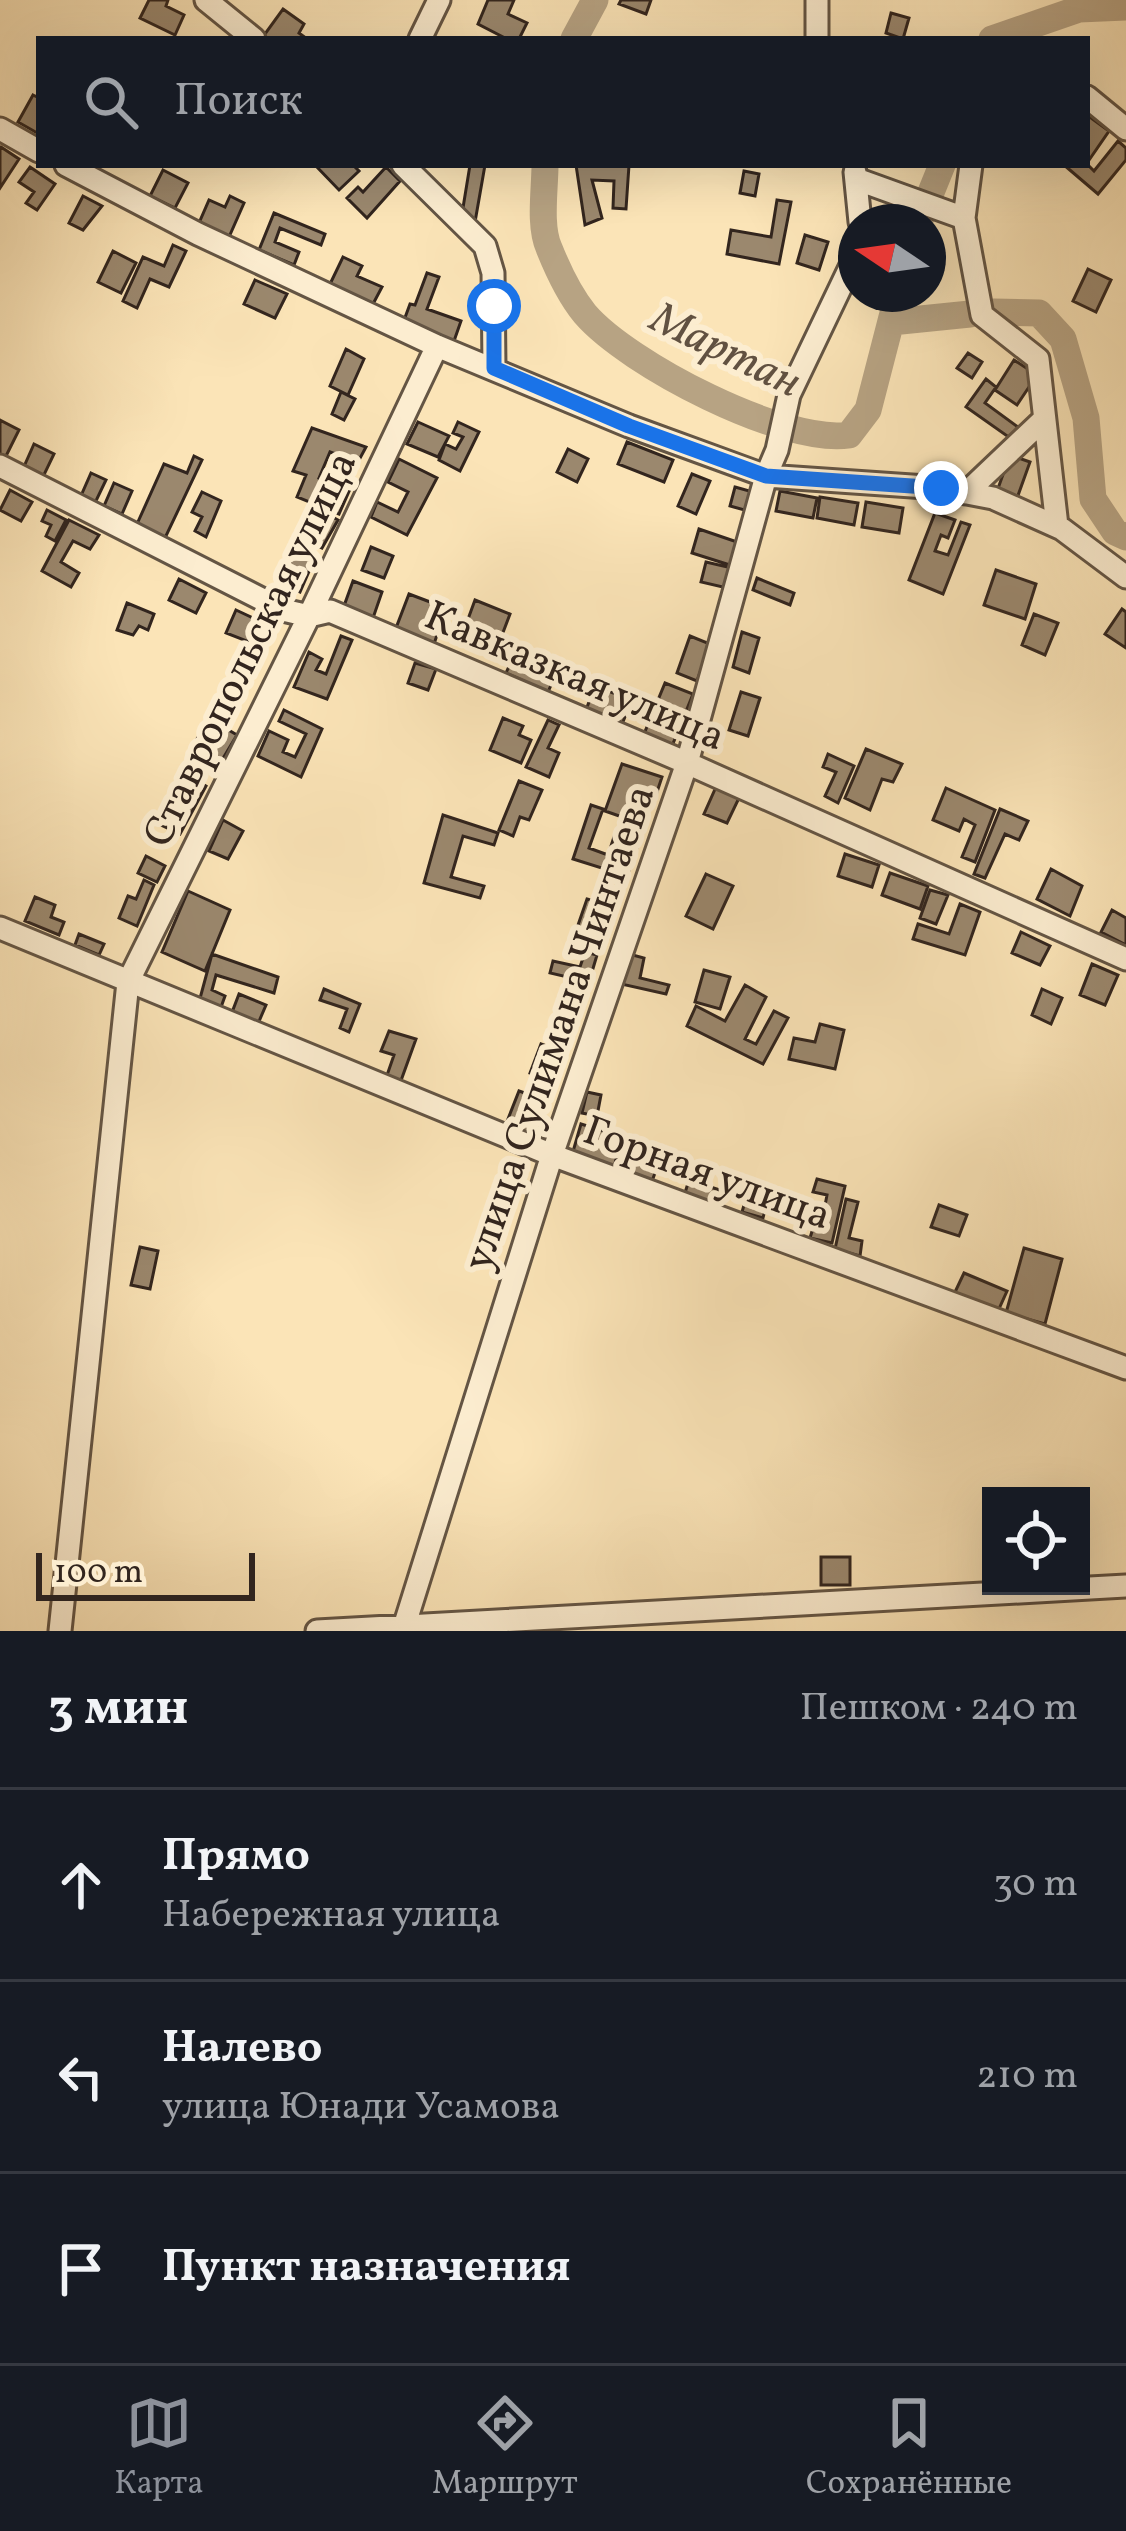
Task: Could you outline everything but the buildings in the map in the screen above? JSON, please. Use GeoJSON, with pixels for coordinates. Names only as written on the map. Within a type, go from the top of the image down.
{"type":"FeatureCollection","features":[{"type":"Feature","properties":{"kind":"street"},"geometry":{"type":"LineString","coordinates":[[206,0],[250,36]]}},
{"type":"Feature","properties":{"kind":"street"},"geometry":{"type":"LineString","coordinates":[[421,36],[439,0]]}},
{"type":"Feature","properties":{"kind":"street"},"geometry":{"type":"LineString","coordinates":[[817,0],[817,36]]}},
{"type":"Feature","properties":{"kind":"street"},"geometry":{"type":"LineString","coordinates":[[1090,99],[1126,129]]}},
{"type":"Feature","properties":{"kind":"street"},"geometry":{"type":"LineString","coordinates":[[0,128],[36,149]]}},
{"type":"Feature","properties":{"kind":"street"},"geometry":{"type":"LineString","coordinates":[[72,168],[198,234],[437,346],[629,426],[766,476],[853,479],[993,498],[1057,526],[1126,577]]}},
{"type":"Feature","properties":{"kind":"street"},"geometry":{"type":"LineString","coordinates":[[406,168],[484,246],[493,273],[494,368]]}},
{"type":"Feature","properties":{"kind":"street"},"geometry":{"type":"LineString","coordinates":[[971,168],[964,218],[982,315],[1038,359],[1057,526]]}},
{"type":"Feature","properties":{"kind":"street"},"geometry":{"type":"LineString","coordinates":[[855,172],[964,218]]}},
{"type":"Feature","properties":{"kind":"street"},"geometry":{"type":"LineString","coordinates":[[855,172],[858,204]]}},
{"type":"Feature","properties":{"kind":"street","name":"улица Сулимана Чинтаева"},"geometry":{"type":"LineString","coordinates":[[404,1627],[552,1155],[687,763],[789,395],[838,293]]}},
{"type":"Feature","properties":{"kind":"street","name":"Ставропольская улица"},"geometry":{"type":"LineString","coordinates":[[128,982],[437,346]]}},
{"type":"Feature","properties":{"kind":"street"},"geometry":{"type":"LineString","coordinates":[[965,493],[1043,420]]}},
{"type":"Feature","properties":{"kind":"street","name":"Кавказкая улица"},"geometry":{"type":"LineString","coordinates":[[0,466],[284,610],[309,616],[330,611],[687,763],[1126,959]]}},
{"type":"Feature","properties":{"kind":"street","name":"Горная улица"},"geometry":{"type":"LineString","coordinates":[[0,928],[552,1155],[1126,1368]]}},
{"type":"Feature","properties":{"kind":"street"},"geometry":{"type":"LineString","coordinates":[[60,1631],[128,982]]}},
{"type":"Feature","properties":{"kind":"street"},"geometry":{"type":"LineString","coordinates":[[1090,1588],[1126,1586]]}},
{"type":"Feature","properties":{"kind":"street"},"geometry":{"type":"LineString","coordinates":[[317,1631],[982,1594]]}},
{"type":"Feature","properties":{"kind":"waterway","name":"Мартан"},"geometry":{"type":"LineString","coordinates":[[576,36],[595,0]]}},
{"type":"Feature","properties":{"kind":"waterway","name":"Мартан"},"geometry":{"type":"LineString","coordinates":[[1001,36],[1079,9],[1126,7]]}},
{"type":"Feature","properties":{"kind":"waterway","name":"Мартан"},"geometry":{"type":"LineString","coordinates":[[545,168],[546,239],[585,314],[670,377],[748,414],[821,435],[849,435],[868,410],[893,312]]}},
{"type":"Feature","properties":{"kind":"waterway","name":"Мартан"},"geometry":{"type":"LineString","coordinates":[[926,204],[941,168]]}},
{"type":"Feature","properties":{"kind":"waterway"},"geometry":{"type":"LineString","coordinates":[[994,312],[1039,313],[1063,339],[1086,418],[1093,499],[1115,532],[1126,537]]}},
{"type":"Feature","properties":{"kind":"waterway"},"geometry":{"type":"LineString","coordinates":[[891,322],[970,314]]}},
{"type":"Feature","properties":{"kind":"route"},"geometry":{"type":"LineString","coordinates":[[494,306],[494,368],[629,426],[766,476],[941,488]]}}]}
